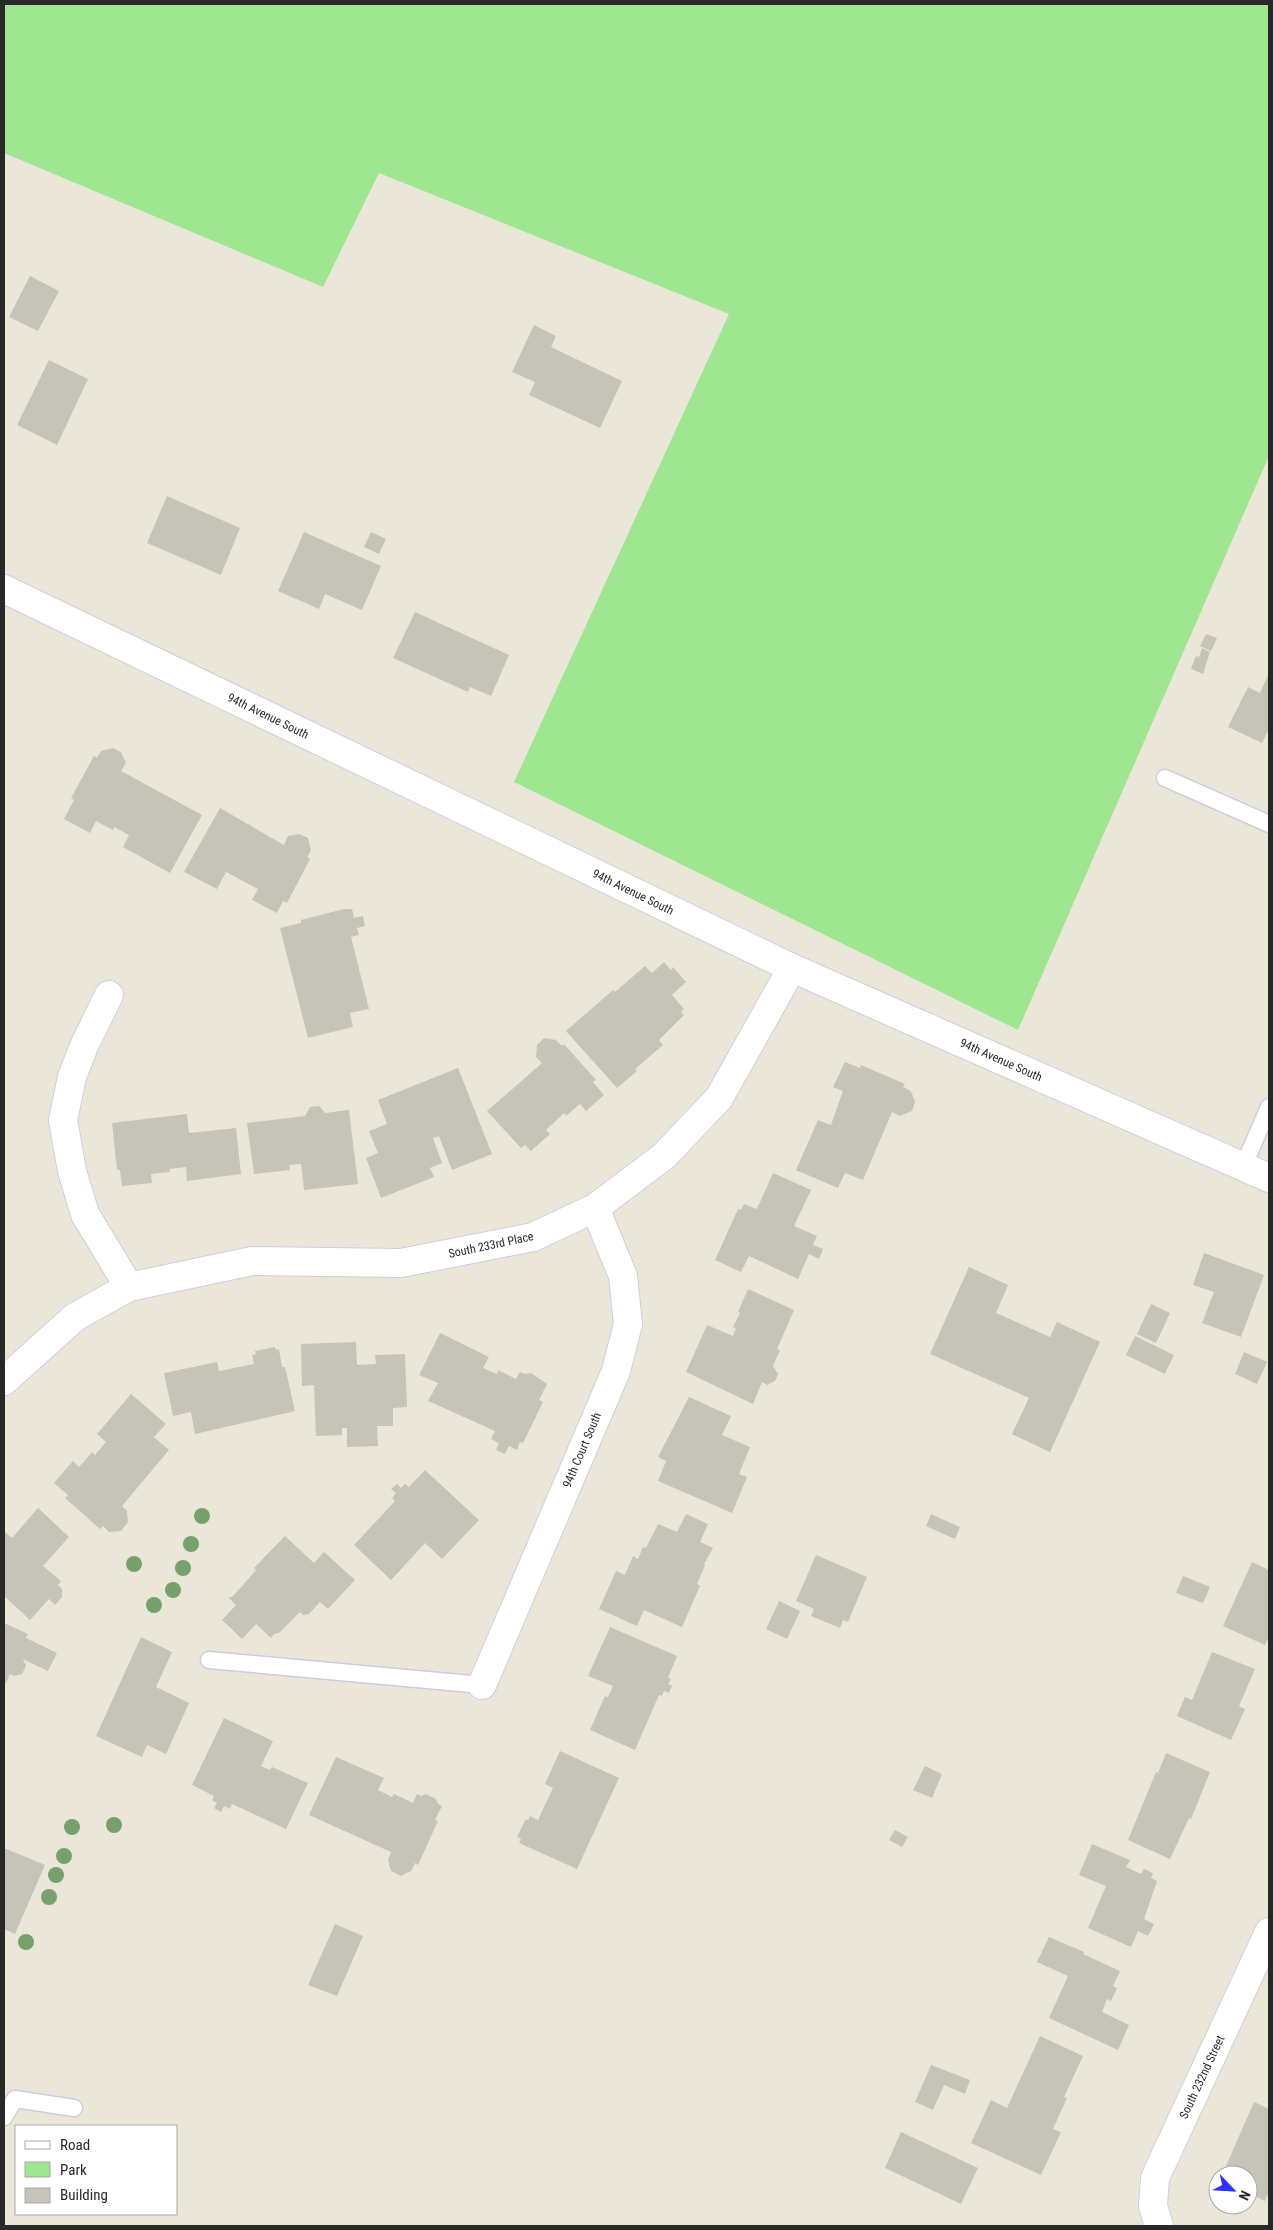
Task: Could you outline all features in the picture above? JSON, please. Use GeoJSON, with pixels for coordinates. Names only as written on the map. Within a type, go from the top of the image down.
{"type":"FeatureCollection","features":[{"type":"Feature","properties":{"kind":"street","name":"94th Avenue South"},"geometry":{"type":"LineString","coordinates":[[6,595],[792,968],[1269,1178]]}},
{"type":"Feature","properties":{"kind":"street","name":"South 233rd Place"},"geometry":{"type":"LineString","coordinates":[[4,1381],[75,1317],[129,1288],[252,1261],[401,1264],[533,1237],[595,1208],[664,1156],[719,1098],[792,968]]}},
{"type":"Feature","properties":{"kind":"street"},"geometry":{"type":"LineString","coordinates":[[109,995],[84,1046],[72,1077],[63,1120],[72,1171],[86,1214],[129,1288]]}},
{"type":"Feature","properties":{"kind":"street","name":"94th Court South"},"geometry":{"type":"LineString","coordinates":[[482,1685],[616,1371],[628,1324],[623,1276],[595,1208]]}},
{"type":"Feature","properties":{"kind":"street","name":"South 232nd Street"},"geometry":{"type":"LineString","coordinates":[[1159,2226],[1153,2206],[1155,2178],[1269,1932]]}},
{"type":"Feature","properties":{"kind":"lane"},"geometry":{"type":"LineString","coordinates":[[1165,778],[1269,824]]}},
{"type":"Feature","properties":{"kind":"lane"},"geometry":{"type":"LineString","coordinates":[[1243,1167],[1269,1107]]}},
{"type":"Feature","properties":{"kind":"lane"},"geometry":{"type":"LineString","coordinates":[[209,1660],[482,1685]]}},
{"type":"Feature","properties":{"kind":"lane"},"geometry":{"type":"LineString","coordinates":[[4,2117],[15,2099],[74,2108]]}},
{"type":"Feature","properties":{"kind":"green space"},"geometry":{"type":"Polygon","coordinates":[[[4,4],[1269,4],[1269,456],[1018,1030],[514,782],[729,314],[379,173],[323,287],[4,153],[4,4]]]}},
{"type":"Feature","properties":{"kind":"building"},"geometry":{"type":"Polygon","coordinates":[[[30,276],[59,291],[38,331],[9,317],[30,276]]]}},
{"type":"Feature","properties":{"kind":"building"},"geometry":{"type":"Polygon","coordinates":[[[534,325],[556,336],[551,347],[622,381],[600,428],[529,395],[535,382],[512,372],[534,325]]]}},
{"type":"Feature","properties":{"kind":"building"},"geometry":{"type":"Polygon","coordinates":[[[49,360],[88,379],[57,445],[17,425],[49,360]]]}},
{"type":"Feature","properties":{"kind":"building"},"geometry":{"type":"Polygon","coordinates":[[[167,496],[240,528],[221,575],[147,543],[167,496]]]}},
{"type":"Feature","properties":{"kind":"building"},"geometry":{"type":"Polygon","coordinates":[[[304,532],[381,566],[362,610],[325,594],[319,609],[278,591],[304,532]]]}},
{"type":"Feature","properties":{"kind":"building"},"geometry":{"type":"Polygon","coordinates":[[[371,532],[386,539],[379,554],[364,547],[371,532]]]}},
{"type":"Feature","properties":{"kind":"building"},"geometry":{"type":"Polygon","coordinates":[[[415,612],[509,655],[491,696],[470,687],[468,692],[393,658],[415,612]]]}},
{"type":"Feature","properties":{"kind":"building"},"geometry":{"type":"Polygon","coordinates":[[[1206,634],[1217,638],[1211,651],[1200,646],[1206,634]]]}},
{"type":"Feature","properties":{"kind":"building"},"geometry":{"type":"Polygon","coordinates":[[[1202,648],[1210,652],[1203,674],[1191,669],[1196,656],[1199,657],[1202,648]]]}},
{"type":"Feature","properties":{"kind":"building"},"geometry":{"type":"Polygon","coordinates":[[[1269,673],[1269,729],[1262,743],[1228,727],[1248,687],[1260,693],[1269,673]]]}},
{"type":"Feature","properties":{"kind":"building"},"geometry":{"type":"Polygon","coordinates":[[[113,748],[121,752],[126,763],[121,771],[202,815],[170,873],[123,847],[129,835],[114,827],[113,830],[96,821],[90,833],[64,819],[74,800],[71,798],[94,756],[97,758],[101,751],[113,748]]]}},
{"type":"Feature","properties":{"kind":"building"},"geometry":{"type":"Polygon","coordinates":[[[220,808],[284,845],[288,836],[299,834],[308,838],[311,850],[307,857],[310,859],[287,903],[283,901],[277,913],[252,900],[258,889],[226,872],[217,889],[184,872],[220,808]]]}},
{"type":"Feature","properties":{"kind":"building"},"geometry":{"type":"Polygon","coordinates":[[[344,909],[352,909],[354,918],[363,916],[365,926],[357,928],[359,935],[351,937],[369,1009],[350,1013],[353,1027],[308,1038],[280,928],[301,923],[301,920],[344,909]]]}},
{"type":"Feature","properties":{"kind":"building"},"geometry":{"type":"Polygon","coordinates":[[[664,962],[671,970],[673,967],[686,982],[672,995],[684,1009],[681,1012],[684,1015],[659,1040],[663,1045],[635,1069],[637,1071],[617,1088],[566,1031],[613,990],[615,992],[645,966],[652,973],[664,962]]]}},
{"type":"Feature","properties":{"kind":"building"},"geometry":{"type":"Polygon","coordinates":[[[544,1038],[556,1040],[562,1046],[564,1044],[596,1080],[593,1082],[604,1095],[586,1111],[580,1104],[566,1116],[564,1113],[546,1130],[550,1134],[531,1151],[525,1145],[521,1148],[487,1111],[542,1063],[536,1057],[537,1045],[544,1038]]]}},
{"type":"Feature","properties":{"kind":"building"},"geometry":{"type":"Polygon","coordinates":[[[845,1062],[860,1068],[861,1065],[905,1084],[903,1087],[911,1091],[915,1102],[912,1111],[900,1116],[892,1112],[863,1180],[845,1173],[838,1188],[796,1170],[818,1120],[831,1125],[843,1091],[833,1087],[845,1062]]]}},
{"type":"Feature","properties":{"kind":"building"},"geometry":{"type":"Polygon","coordinates":[[[458,1068],[492,1154],[452,1170],[439,1136],[433,1138],[442,1163],[430,1168],[434,1177],[381,1198],[366,1158],[378,1153],[369,1131],[387,1124],[378,1100],[458,1068]]]}},
{"type":"Feature","properties":{"kind":"building"},"geometry":{"type":"Polygon","coordinates":[[[319,1106],[325,1113],[349,1110],[358,1184],[304,1190],[301,1164],[289,1165],[290,1170],[254,1174],[247,1123],[305,1116],[310,1107],[319,1106]]]}},
{"type":"Feature","properties":{"kind":"building"},"geometry":{"type":"Polygon","coordinates":[[[187,1114],[189,1133],[236,1128],[241,1174],[187,1181],[186,1167],[169,1169],[170,1172],[151,1174],[152,1183],[122,1186],[120,1170],[117,1170],[112,1123],[187,1114]]]}},
{"type":"Feature","properties":{"kind":"building"},"geometry":{"type":"Polygon","coordinates":[[[773,1173],[811,1190],[794,1226],[817,1236],[813,1245],[823,1249],[819,1259],[809,1254],[798,1279],[749,1256],[741,1272],[715,1260],[738,1209],[741,1210],[744,1204],[757,1209],[773,1173]]]}},
{"type":"Feature","properties":{"kind":"building"},"geometry":{"type":"Polygon","coordinates":[[[1204,1253],[1264,1275],[1241,1337],[1202,1323],[1214,1292],[1193,1285],[1204,1253]]]}},
{"type":"Feature","properties":{"kind":"building"},"geometry":{"type":"Polygon","coordinates":[[[969,1267],[1008,1285],[996,1313],[1050,1337],[1057,1322],[1100,1342],[1050,1452],[1012,1434],[1029,1398],[930,1354],[969,1267]]]}},
{"type":"Feature","properties":{"kind":"building"},"geometry":{"type":"Polygon","coordinates":[[[748,1289],[794,1310],[777,1349],[780,1350],[773,1366],[778,1374],[775,1381],[767,1385],[762,1382],[753,1404],[686,1372],[707,1325],[733,1336],[736,1328],[733,1327],[748,1289]]]}},
{"type":"Feature","properties":{"kind":"building"},"geometry":{"type":"Polygon","coordinates":[[[1151,1304],[1170,1313],[1156,1343],[1137,1334],[1151,1304]]]}},
{"type":"Feature","properties":{"kind":"building"},"geometry":{"type":"Polygon","coordinates":[[[440,1333],[489,1357],[483,1368],[497,1374],[498,1370],[516,1379],[520,1372],[525,1374],[531,1373],[547,1384],[539,1400],[543,1402],[523,1443],[520,1442],[517,1450],[509,1446],[505,1454],[496,1450],[499,1443],[491,1439],[495,1431],[428,1401],[438,1383],[419,1375],[440,1333]]]}},
{"type":"Feature","properties":{"kind":"building"},"geometry":{"type":"Polygon","coordinates":[[[1135,1336],[1174,1355],[1165,1374],[1126,1355],[1135,1336]]]}},
{"type":"Feature","properties":{"kind":"building"},"geometry":{"type":"Polygon","coordinates":[[[356,1342],[357,1365],[376,1364],[375,1355],[405,1354],[407,1407],[393,1408],[393,1426],[377,1426],[378,1446],[347,1447],[347,1428],[342,1428],[342,1435],[316,1436],[314,1385],[302,1386],[301,1344],[356,1342]]]}},
{"type":"Feature","properties":{"kind":"building"},"geometry":{"type":"Polygon","coordinates":[[[275,1347],[276,1350],[279,1349],[282,1367],[285,1367],[295,1411],[195,1434],[191,1412],[173,1416],[164,1373],[217,1362],[219,1371],[254,1364],[252,1355],[256,1354],[255,1351],[275,1347]]]}},
{"type":"Feature","properties":{"kind":"building"},"geometry":{"type":"Polygon","coordinates":[[[1244,1352],[1267,1362],[1257,1384],[1235,1374],[1244,1352]]]}},
{"type":"Feature","properties":{"kind":"building"},"geometry":{"type":"Polygon","coordinates":[[[131,1394],[166,1424],[154,1437],[169,1450],[122,1506],[127,1511],[128,1522],[121,1531],[109,1532],[103,1526],[100,1529],[65,1498],[68,1495],[54,1483],[73,1461],[79,1467],[92,1452],[95,1455],[106,1442],[97,1434],[131,1394]]]}},
{"type":"Feature","properties":{"kind":"building"},"geometry":{"type":"Polygon","coordinates":[[[689,1397],[731,1416],[722,1435],[750,1447],[739,1474],[747,1477],[732,1513],[658,1481],[666,1461],[658,1457],[689,1397]]]}},
{"type":"Feature","properties":{"kind":"building"},"geometry":{"type":"Polygon","coordinates":[[[425,1470],[479,1520],[442,1559],[425,1543],[391,1580],[354,1545],[395,1501],[392,1498],[396,1493],[391,1489],[397,1484],[401,1488],[405,1484],[409,1487],[425,1470]]]}},
{"type":"Feature","properties":{"kind":"building"},"geometry":{"type":"Polygon","coordinates":[[[38,1508],[69,1537],[43,1566],[61,1581],[58,1585],[62,1589],[62,1597],[55,1605],[49,1599],[30,1620],[4,1596],[4,1531],[12,1538],[38,1508]]]}},
{"type":"Feature","properties":{"kind":"building"},"geometry":{"type":"Polygon","coordinates":[[[686,1514],[708,1524],[700,1542],[713,1548],[704,1564],[697,1584],[700,1586],[682,1627],[644,1610],[637,1626],[599,1609],[616,1571],[625,1575],[633,1556],[638,1559],[643,1547],[646,1548],[658,1524],[677,1532],[686,1514]]]}},
{"type":"Feature","properties":{"kind":"building"},"geometry":{"type":"Polygon","coordinates":[[[931,1514],[960,1527],[955,1539],[926,1526],[931,1514]]]}},
{"type":"Feature","properties":{"kind":"building"},"geometry":{"type":"Polygon","coordinates":[[[285,1536],[314,1563],[324,1552],[355,1580],[328,1609],[320,1602],[309,1614],[303,1615],[300,1612],[279,1633],[274,1634],[271,1638],[256,1624],[242,1639],[222,1620],[236,1605],[229,1598],[243,1585],[256,1570],[254,1568],[285,1536]]]}},
{"type":"Feature","properties":{"kind":"building"},"geometry":{"type":"Polygon","coordinates":[[[816,1555],[867,1577],[848,1622],[843,1620],[840,1628],[811,1616],[814,1609],[796,1601],[816,1555]]]}},
{"type":"Feature","properties":{"kind":"building"},"geometry":{"type":"Polygon","coordinates":[[[1252,1562],[1269,1570],[1269,1637],[1265,1645],[1223,1626],[1252,1562]]]}},
{"type":"Feature","properties":{"kind":"building"},"geometry":{"type":"Polygon","coordinates":[[[1183,1576],[1210,1587],[1203,1603],[1176,1593],[1183,1576]]]}},
{"type":"Feature","properties":{"kind":"building"},"geometry":{"type":"Polygon","coordinates":[[[779,1601],[800,1611],[787,1639],[766,1629],[779,1601]]]}},
{"type":"Feature","properties":{"kind":"building"},"geometry":{"type":"Polygon","coordinates":[[[4,1623],[28,1634],[26,1638],[57,1653],[48,1671],[23,1659],[26,1666],[22,1674],[14,1676],[10,1674],[4,1687],[4,1623]]]}},
{"type":"Feature","properties":{"kind":"building"},"geometry":{"type":"Polygon","coordinates":[[[610,1627],[677,1656],[668,1678],[671,1679],[668,1684],[672,1686],[669,1693],[664,1691],[662,1696],[659,1695],[635,1750],[590,1730],[605,1696],[608,1697],[613,1686],[588,1676],[610,1627]]]}},
{"type":"Feature","properties":{"kind":"building"},"geometry":{"type":"Polygon","coordinates":[[[141,1637],[172,1652],[156,1687],[189,1703],[166,1754],[147,1745],[142,1757],[96,1736],[141,1637]]]}},
{"type":"Feature","properties":{"kind":"building"},"geometry":{"type":"Polygon","coordinates":[[[1212,1652],[1255,1669],[1239,1706],[1245,1709],[1231,1740],[1177,1716],[1185,1697],[1192,1700],[1212,1652]]]}},
{"type":"Feature","properties":{"kind":"building"},"geometry":{"type":"Polygon","coordinates":[[[224,1718],[273,1741],[261,1766],[270,1770],[272,1767],[308,1783],[286,1829],[232,1804],[230,1809],[224,1806],[221,1812],[214,1808],[217,1803],[212,1800],[214,1796],[192,1785],[224,1718]]]}},
{"type":"Feature","properties":{"kind":"building"},"geometry":{"type":"Polygon","coordinates":[[[560,1751],[619,1778],[577,1869],[519,1843],[521,1839],[517,1837],[526,1819],[528,1820],[530,1816],[538,1820],[553,1788],[545,1784],[560,1751]]]}},
{"type":"Feature","properties":{"kind":"building"},"geometry":{"type":"Polygon","coordinates":[[[1166,1753],[1210,1772],[1191,1819],[1189,1818],[1170,1859],[1128,1840],[1156,1772],[1158,1773],[1166,1753]]]}},
{"type":"Feature","properties":{"kind":"building"},"geometry":{"type":"Polygon","coordinates":[[[336,1757],[384,1778],[378,1790],[392,1797],[394,1794],[413,1803],[417,1794],[421,1796],[426,1794],[436,1799],[438,1804],[442,1806],[435,1820],[438,1821],[418,1865],[415,1863],[411,1871],[401,1876],[391,1871],[388,1860],[391,1852],[309,1815],[336,1757]]]}},
{"type":"Feature","properties":{"kind":"building"},"geometry":{"type":"Polygon","coordinates":[[[925,1766],[942,1774],[932,1798],[913,1790],[925,1766]]]}},
{"type":"Feature","properties":{"kind":"building"},"geometry":{"type":"Polygon","coordinates":[[[895,1830],[908,1837],[902,1847],[889,1840],[895,1830]]]}},
{"type":"Feature","properties":{"kind":"building"},"geometry":{"type":"Polygon","coordinates":[[[1092,1844],[1130,1860],[1126,1867],[1141,1874],[1144,1869],[1153,1873],[1151,1878],[1157,1881],[1144,1919],[1154,1924],[1148,1936],[1138,1931],[1131,1947],[1088,1928],[1106,1886],[1079,1875],[1092,1844]]]}},
{"type":"Feature","properties":{"kind":"building"},"geometry":{"type":"Polygon","coordinates":[[[4,1848],[45,1865],[15,1934],[4,1929],[4,1848]]]}},
{"type":"Feature","properties":{"kind":"building"},"geometry":{"type":"Polygon","coordinates":[[[335,1924],[363,1936],[337,1996],[308,1985],[335,1924]]]}},
{"type":"Feature","properties":{"kind":"building"},"geometry":{"type":"Polygon","coordinates":[[[1049,1937],[1084,1952],[1083,1954],[1120,1971],[1113,1986],[1117,1988],[1111,2001],[1107,1999],[1102,2012],[1129,2025],[1118,2050],[1049,2018],[1068,1976],[1037,1962],[1049,1937]]]}},
{"type":"Feature","properties":{"kind":"building"},"geometry":{"type":"Polygon","coordinates":[[[1040,2036],[1083,2056],[1064,2097],[1067,2098],[1053,2129],[1061,2132],[1041,2175],[971,2143],[991,2100],[1007,2108],[1040,2036]]]}},
{"type":"Feature","properties":{"kind":"building"},"geometry":{"type":"Polygon","coordinates":[[[931,2065],[970,2080],[965,2094],[944,2085],[933,2110],[915,2102],[931,2065]]]}},
{"type":"Feature","properties":{"kind":"building"},"geometry":{"type":"Polygon","coordinates":[[[1254,2102],[1269,2109],[1269,2191],[1265,2201],[1258,2198],[1258,2165],[1226,2165],[1254,2102]]]}},
{"type":"Feature","properties":{"kind":"building"},"geometry":{"type":"Polygon","coordinates":[[[901,2132],[978,2168],[961,2204],[885,2168],[901,2132]]]}}]}
